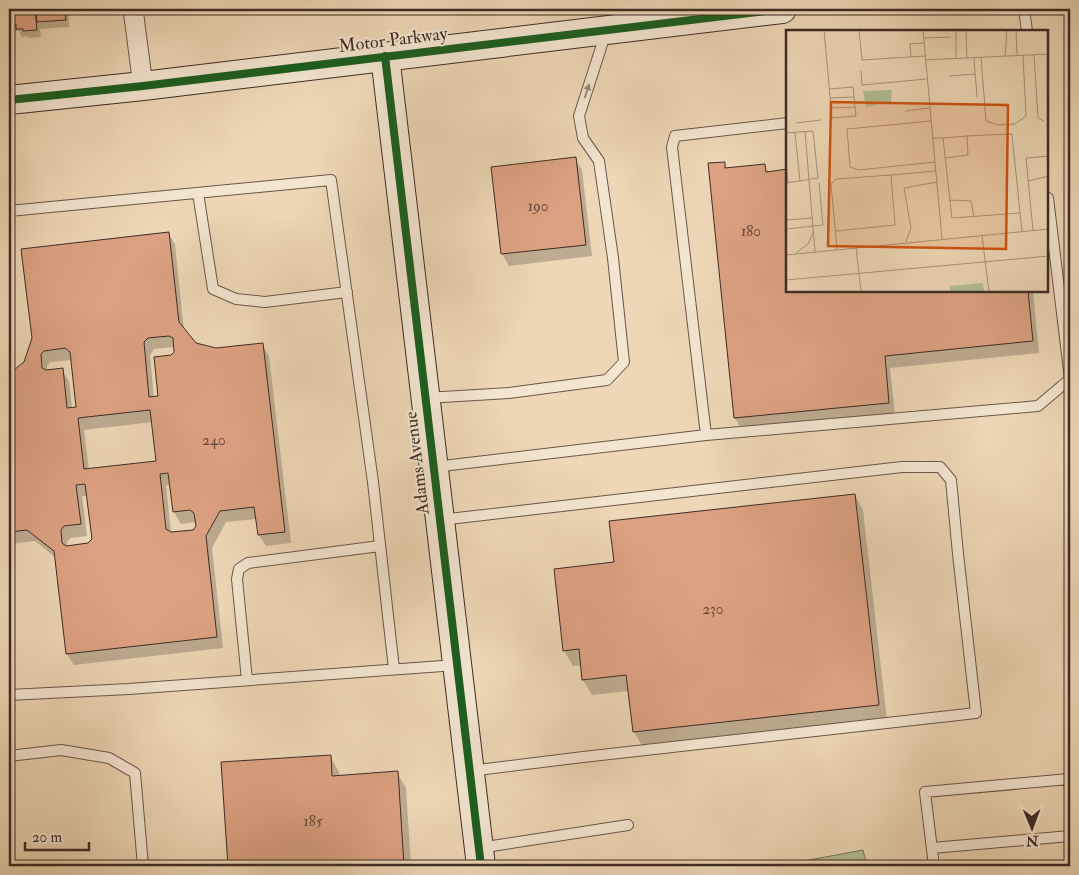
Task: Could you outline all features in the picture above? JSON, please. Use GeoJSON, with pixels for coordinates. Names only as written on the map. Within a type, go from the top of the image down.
{"type":"FeatureCollection","features":[{"type":"Feature","properties":{"kind":"street"},"geometry":{"type":"LineString","coordinates":[[133,9],[143,86]]}},
{"type":"Feature","properties":{"kind":"street","name":"Motor Parkway"},"geometry":{"type":"LineString","coordinates":[[9,100],[143,86],[782,9]]}},
{"type":"Feature","properties":{"kind":"street","name":"Adams Avenue"},"geometry":{"type":"LineString","coordinates":[[385,56],[480,857]]}},
{"type":"Feature","properties":{"kind":"lane"},"geometry":{"type":"LineString","coordinates":[[1024,9],[1027,30]]}},
{"type":"Feature","properties":{"kind":"lane"},"geometry":{"type":"LineString","coordinates":[[425,398],[504,393],[608,380],[624,362],[613,258],[599,161],[583,138],[579,116],[606,30]]}},
{"type":"Feature","properties":{"kind":"lane"},"geometry":{"type":"LineString","coordinates":[[706,435],[672,147],[675,136],[786,123]]}},
{"type":"Feature","properties":{"kind":"lane"},"geometry":{"type":"LineString","coordinates":[[9,211],[331,180],[373,482],[394,669]]}},
{"type":"Feature","properties":{"kind":"lane"},"geometry":{"type":"LineString","coordinates":[[198,193],[213,289],[236,299],[264,302],[347,292]]}},
{"type":"Feature","properties":{"kind":"lane"},"geometry":{"type":"LineString","coordinates":[[433,468],[706,435],[1038,406],[1070,380],[1049,206]]}},
{"type":"Feature","properties":{"kind":"lane"},"geometry":{"type":"LineString","coordinates":[[439,520],[902,467],[940,468],[951,480],[976,713],[583,757],[469,772]]}},
{"type":"Feature","properties":{"kind":"lane"},"geometry":{"type":"LineString","coordinates":[[248,680],[237,579],[239,569],[248,563],[380,546]]}},
{"type":"Feature","properties":{"kind":"lane"},"geometry":{"type":"LineString","coordinates":[[9,695],[457,665]]}},
{"type":"Feature","properties":{"kind":"lane"},"geometry":{"type":"LineString","coordinates":[[9,756],[60,750],[109,758],[135,773],[144,866]]}},
{"type":"Feature","properties":{"kind":"lane"},"geometry":{"type":"LineString","coordinates":[[934,866],[925,792],[1069,780],[1070,790]]}},
{"type":"Feature","properties":{"kind":"lane"},"geometry":{"type":"LineString","coordinates":[[480,857],[628,825]]}},
{"type":"Feature","properties":{"kind":"lane"},"geometry":{"type":"LineString","coordinates":[[932,848],[1070,836]]}},
{"type":"Feature","properties":{"kind":"green space"},"geometry":{"type":"Polygon","coordinates":[[[863,850],[867,866],[777,866],[863,850]]]}},
{"type":"Feature","properties":{"kind":"building"},"geometry":{"type":"Polygon","coordinates":[[[9,9],[35,9],[37,30],[23,31],[23,29],[16,29],[16,24],[10,24],[9,9]]]}},
{"type":"Feature","properties":{"kind":"building"},"geometry":{"type":"Polygon","coordinates":[[[36,9],[65,9],[66,20],[37,22],[36,9]]]}},
{"type":"Feature","properties":{"kind":"building"},"geometry":{"type":"Polygon","coordinates":[[[576,157],[586,245],[501,254],[491,167],[576,157]]]}},
{"type":"Feature","properties":{"kind":"building"},"geometry":{"type":"Polygon","coordinates":[[[725,162],[725,168],[765,164],[766,172],[786,169],[786,292],[1028,292],[1033,341],[885,356],[889,403],[734,418],[708,163],[725,162]]]}},
{"type":"Feature","properties":{"kind":"building"},"geometry":{"type":"Polygon","coordinates":[[[169,232],[179,322],[196,343],[216,348],[263,343],[285,532],[258,535],[254,507],[220,511],[206,536],[217,637],[66,654],[54,551],[27,530],[9,532],[9,374],[24,362],[32,338],[21,249],[169,232]],[[169,336],[148,338],[144,342],[149,397],[158,396],[154,357],[171,355],[174,352],[173,338],[169,336]],[[65,348],[44,351],[41,354],[42,368],[46,370],[63,368],[67,408],[76,407],[70,352],[65,348]],[[150,410],[78,418],[84,469],[156,461],[150,410]],[[168,473],[160,474],[166,529],[171,532],[193,530],[196,526],[194,513],[190,510],[173,512],[168,473]],[[85,484],[76,485],[81,524],[64,526],[61,530],[62,543],[66,546],[88,543],[92,539],[85,484]]]}},
{"type":"Feature","properties":{"kind":"building"},"geometry":{"type":"Polygon","coordinates":[[[855,494],[879,705],[633,732],[626,675],[582,680],[579,649],[563,651],[554,569],[614,562],[609,521],[855,494]]]}},
{"type":"Feature","properties":{"kind":"building"},"geometry":{"type":"Polygon","coordinates":[[[331,755],[332,776],[398,771],[404,866],[228,866],[221,762],[331,755]]]}},
{"type":"Feature","properties":{"kind":"cycle path"},"geometry":{"type":"LineString","coordinates":[[9,100],[143,86],[782,9]]}},
{"type":"Feature","properties":{"kind":"cycle path"},"geometry":{"type":"LineString","coordinates":[[385,56],[481,866]]}}]}
